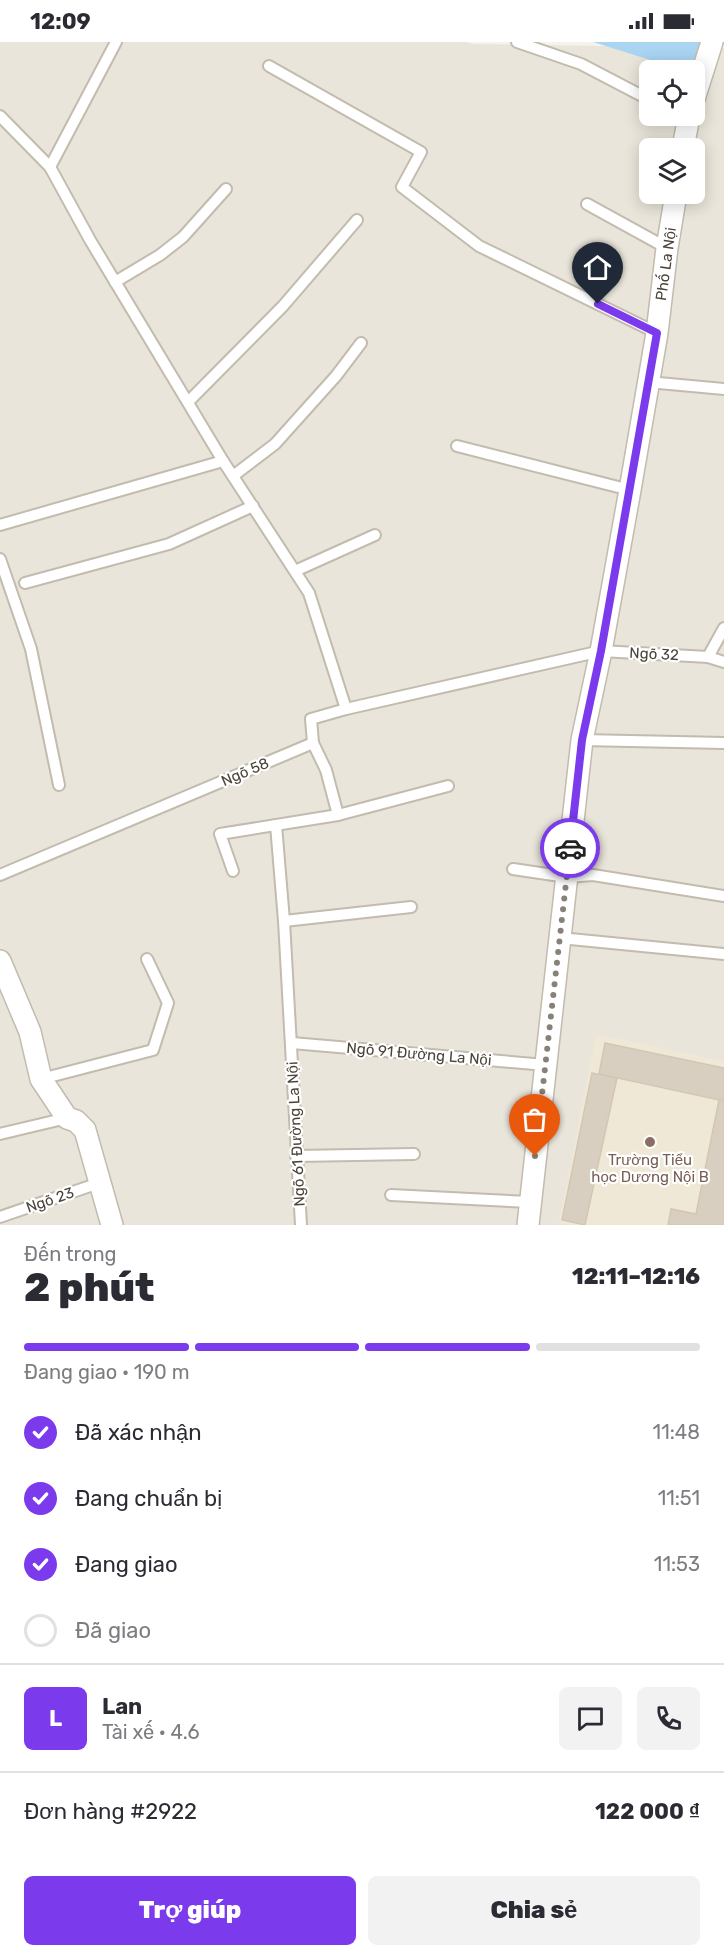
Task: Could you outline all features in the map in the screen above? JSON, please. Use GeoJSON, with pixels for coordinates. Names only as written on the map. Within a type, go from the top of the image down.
{"type":"FeatureCollection","features":[{"type":"Feature","properties":{"kind":"street"},"geometry":{"type":"LineString","coordinates":[[705,64],[712,42]]}},
{"type":"Feature","properties":{"kind":"street","name":"Phố La Nội"},"geometry":{"type":"LineString","coordinates":[[528,1225],[582,740],[601,651],[630,490],[657,333],[674,204]]}},
{"type":"Feature","properties":{"kind":"street"},"geometry":{"type":"LineString","coordinates":[[0,961],[30,1032],[41,1079],[67,1118],[76,1121],[85,1130],[112,1225]]}},
{"type":"Feature","properties":{"kind":"lane"},"geometry":{"type":"LineString","coordinates":[[50,167],[116,42]]}},
{"type":"Feature","properties":{"kind":"lane"},"geometry":{"type":"LineString","coordinates":[[517,42],[581,64],[639,94]]}},
{"type":"Feature","properties":{"kind":"lane"},"geometry":{"type":"LineString","coordinates":[[269,66],[421,152],[402,187],[479,246],[657,333]]}},
{"type":"Feature","properties":{"kind":"lane"},"geometry":{"type":"LineString","coordinates":[[0,116],[50,167],[223,461],[309,593],[346,709]]}},
{"type":"Feature","properties":{"kind":"lane"},"geometry":{"type":"LineString","coordinates":[[116,282],[160,255],[183,237],[226,189]]}},
{"type":"Feature","properties":{"kind":"lane"},"geometry":{"type":"LineString","coordinates":[[587,204],[667,248]]}},
{"type":"Feature","properties":{"kind":"lane"},"geometry":{"type":"LineString","coordinates":[[188,402],[283,306],[357,220]]}},
{"type":"Feature","properties":{"kind":"lane"},"geometry":{"type":"LineString","coordinates":[[233,476],[275,444],[336,376],[361,343]]}},
{"type":"Feature","properties":{"kind":"lane"},"geometry":{"type":"LineString","coordinates":[[648,382],[724,389]]}},
{"type":"Feature","properties":{"kind":"lane"},"geometry":{"type":"LineString","coordinates":[[457,446],[630,490]]}},
{"type":"Feature","properties":{"kind":"lane"},"geometry":{"type":"LineString","coordinates":[[0,525],[223,461]]}},
{"type":"Feature","properties":{"kind":"lane"},"geometry":{"type":"LineString","coordinates":[[25,583],[169,544],[253,506]]}},
{"type":"Feature","properties":{"kind":"lane"},"geometry":{"type":"LineString","coordinates":[[295,572],[375,535]]}},
{"type":"Feature","properties":{"kind":"lane"},"geometry":{"type":"LineString","coordinates":[[0,559],[31,649],[59,785]]}},
{"type":"Feature","properties":{"kind":"lane"},"geometry":{"type":"LineString","coordinates":[[708,657],[724,628]]}},
{"type":"Feature","properties":{"kind":"lane","name":"Ngõ 32"},"geometry":{"type":"LineString","coordinates":[[313,742],[311,719],[601,651],[708,657],[724,662]]}},
{"type":"Feature","properties":{"kind":"lane"},"geometry":{"type":"LineString","coordinates":[[582,740],[724,743]]}},
{"type":"Feature","properties":{"kind":"lane"},"geometry":{"type":"LineString","coordinates":[[313,742],[326,770],[338,815]]}},
{"type":"Feature","properties":{"kind":"lane","name":"Ngõ 58"},"geometry":{"type":"LineString","coordinates":[[0,875],[313,742]]}},
{"type":"Feature","properties":{"kind":"lane"},"geometry":{"type":"LineString","coordinates":[[233,871],[220,834],[338,815],[448,786]]}},
{"type":"Feature","properties":{"kind":"lane","name":"Ngõ 61 Đường La Nội"},"geometry":{"type":"LineString","coordinates":[[276,825],[292,1043],[301,1225]]}},
{"type":"Feature","properties":{"kind":"lane"},"geometry":{"type":"LineString","coordinates":[[513,869],[567,877],[593,875],[724,896]]}},
{"type":"Feature","properties":{"kind":"lane"},"geometry":{"type":"LineString","coordinates":[[284,921],[411,907]]}},
{"type":"Feature","properties":{"kind":"lane"},"geometry":{"type":"LineString","coordinates":[[560,938],[724,954]]}},
{"type":"Feature","properties":{"kind":"lane"},"geometry":{"type":"LineString","coordinates":[[41,1079],[153,1050],[168,1003],[147,959]]}},
{"type":"Feature","properties":{"kind":"lane","name":"Ngõ 91 Đường La Nội"},"geometry":{"type":"LineString","coordinates":[[292,1043],[546,1065]]}},
{"type":"Feature","properties":{"kind":"lane"},"geometry":{"type":"LineString","coordinates":[[0,1134],[67,1118]]}},
{"type":"Feature","properties":{"kind":"lane"},"geometry":{"type":"LineString","coordinates":[[296,1156],[414,1154]]}},
{"type":"Feature","properties":{"kind":"lane","name":"Ngõ 23"},"geometry":{"type":"LineString","coordinates":[[0,1217],[99,1183]]}},
{"type":"Feature","properties":{"kind":"lane"},"geometry":{"type":"LineString","coordinates":[[391,1195],[530,1202]]}},
{"type":"Feature","properties":{"kind":"shaded area"},"geometry":{"type":"Polygon","coordinates":[[[0,42],[465,42],[473,44],[724,48],[724,1225],[0,1225],[0,42]]]}},
{"type":"Feature","properties":{"kind":"shaded area","name":"Trường Tiểu học Dương Nội B"},"geometry":{"type":"Polygon","coordinates":[[[596,1034],[724,1062],[724,1225],[570,1225],[559,1223],[596,1034]]]}},
{"type":"Feature","properties":{"kind":"water"},"geometry":{"type":"Polygon","coordinates":[[[593,42],[710,42],[700,60],[650,60],[593,42]]]}},
{"type":"Feature","properties":{"kind":"building"},"geometry":{"type":"Polygon","coordinates":[[[605,1043],[724,1068],[724,1101],[599,1074],[605,1043]]]}},
{"type":"Feature","properties":{"kind":"building"},"geometry":{"type":"Polygon","coordinates":[[[592,1073],[617,1078],[585,1225],[562,1220],[592,1073]]]}},
{"type":"Feature","properties":{"kind":"building"},"geometry":{"type":"Polygon","coordinates":[[[719,1100],[724,1101],[724,1225],[668,1225],[671,1209],[696,1214],[719,1100]]]}},
{"type":"Feature","properties":{"kind":"way so far"},"geometry":{"type":"LineString","coordinates":[[535,1156],[570,848]]}},
{"type":"Feature","properties":{"kind":"place","name":"Trường Tiểu học Dương Nội B"},"geometry":{"type":"Point","coordinates":[650,1142]}},
{"type":"Feature","properties":{"kind":"route"},"geometry":{"type":"LineString","coordinates":[[570,848],[582,740],[601,651],[657,333],[598,304]]}}]}
